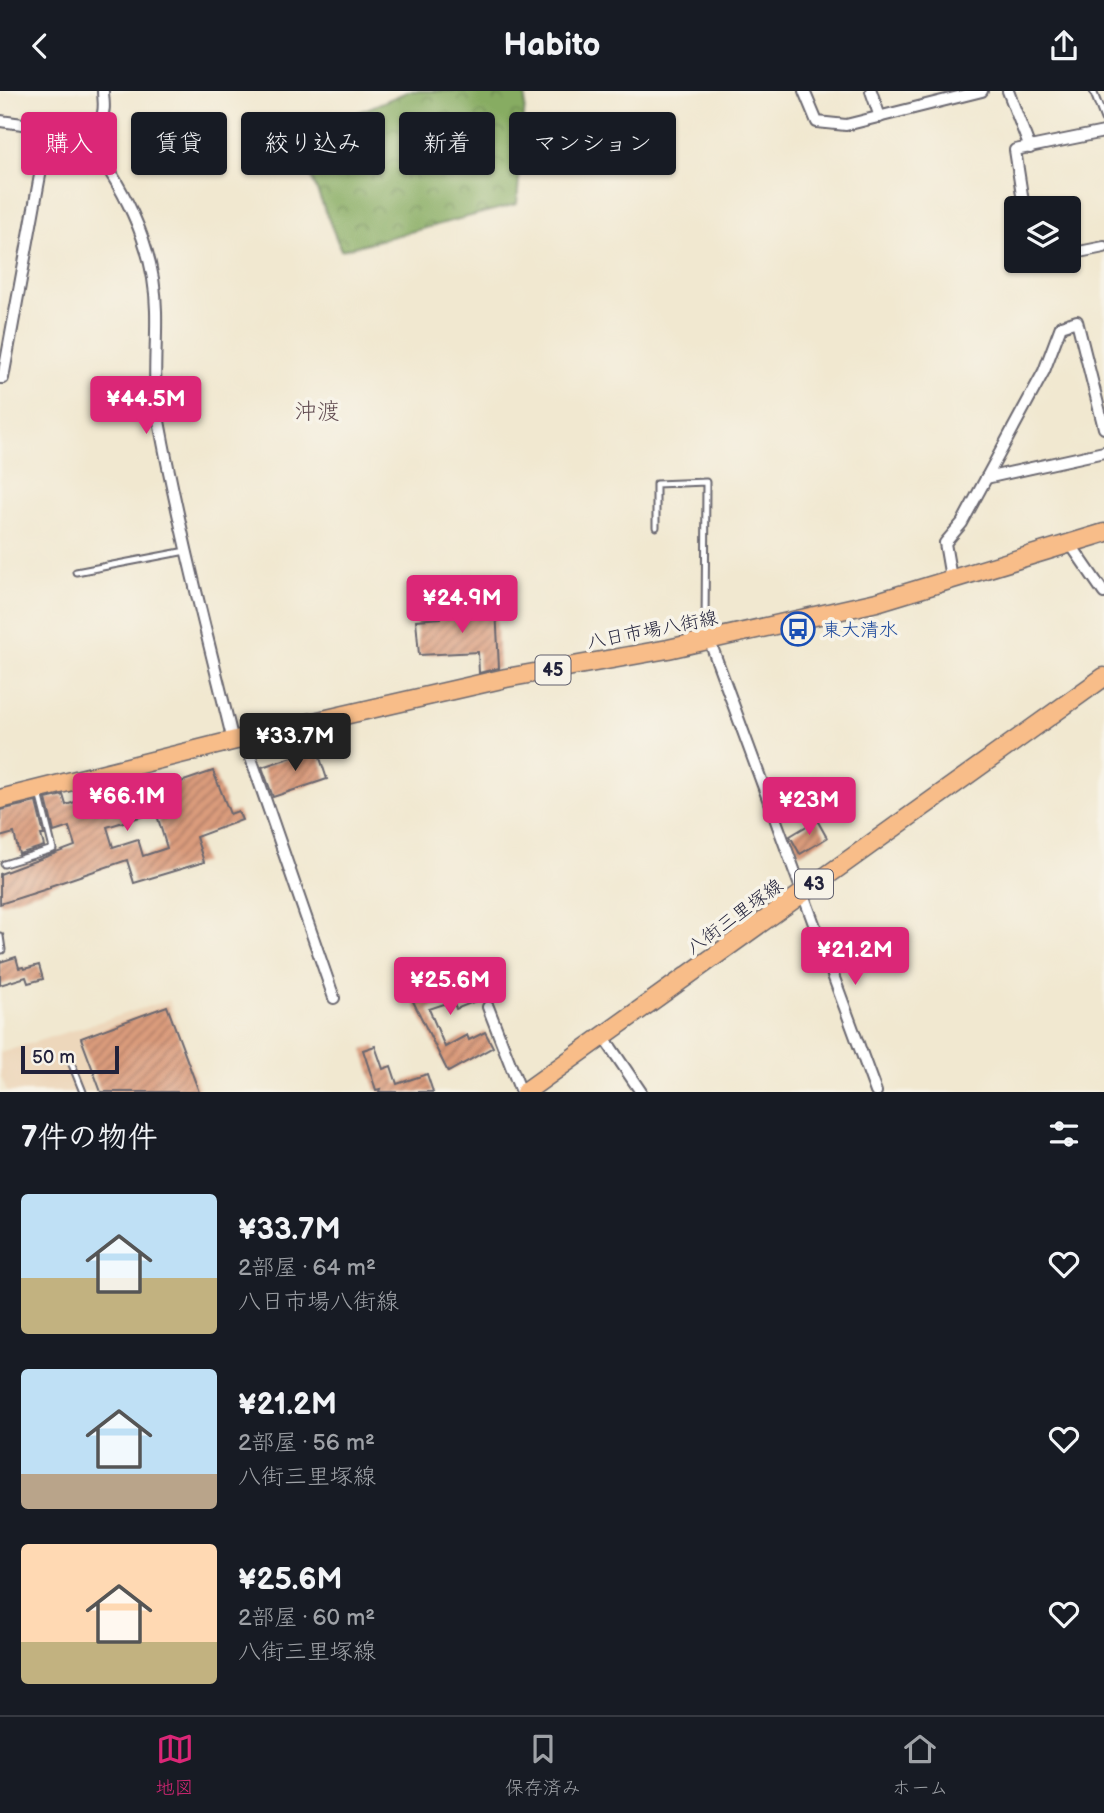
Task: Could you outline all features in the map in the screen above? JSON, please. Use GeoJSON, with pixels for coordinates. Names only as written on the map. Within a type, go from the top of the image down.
{"type":"FeatureCollection","features":[{"type":"Feature","properties":{"kind":"main road","name":"八日市場八街線"},"geometry":{"type":"LineString","coordinates":[[0,799],[506,678],[709,639],[877,602],[1104,533]]}},
{"type":"Feature","properties":{"kind":"main road","name":"八街三里塚線"},"geometry":{"type":"LineString","coordinates":[[523,1092],[1104,677]]}},
{"type":"Feature","properties":{"kind":"street"},"geometry":{"type":"LineString","coordinates":[[102,112],[103,91]]}},
{"type":"Feature","properties":{"kind":"street"},"geometry":{"type":"LineString","coordinates":[[804,91],[817,122],[846,125],[880,117],[944,95],[982,91]]}},
{"type":"Feature","properties":{"kind":"street"},"geometry":{"type":"LineString","coordinates":[[871,91],[880,117]]}},
{"type":"Feature","properties":{"kind":"street"},"geometry":{"type":"LineString","coordinates":[[1008,91],[1030,148]]}},
{"type":"Feature","properties":{"kind":"street"},"geometry":{"type":"LineString","coordinates":[[0,121],[21,123]]}},
{"type":"Feature","properties":{"kind":"street"},"geometry":{"type":"LineString","coordinates":[[1022,196],[1015,150],[1104,132]]}},
{"type":"Feature","properties":{"kind":"street"},"geometry":{"type":"LineString","coordinates":[[0,378],[3,378],[39,175]]}},
{"type":"Feature","properties":{"kind":"street"},"geometry":{"type":"LineString","coordinates":[[112,175],[131,207],[145,246],[155,290],[154,365],[158,418],[186,551],[239,740],[334,997]]}},
{"type":"Feature","properties":{"kind":"street"},"geometry":{"type":"LineString","coordinates":[[1081,252],[1104,247]]}},
{"type":"Feature","properties":{"kind":"street"},"geometry":{"type":"LineString","coordinates":[[951,578],[945,543],[962,523],[1044,370],[1061,326],[1077,321],[1104,428]]}},
{"type":"Feature","properties":{"kind":"street"},"geometry":{"type":"LineString","coordinates":[[986,478],[1104,452]]}},
{"type":"Feature","properties":{"kind":"street"},"geometry":{"type":"LineString","coordinates":[[1069,543],[1104,593]]}},
{"type":"Feature","properties":{"kind":"street"},"geometry":{"type":"LineString","coordinates":[[709,639],[876,1092]]}},
{"type":"Feature","properties":{"kind":"street"},"geometry":{"type":"LineString","coordinates":[[488,1007],[523,1092]]}},
{"type":"Feature","properties":{"kind":"street"},"geometry":{"type":"LineString","coordinates":[[603,1036],[641,1092]]}},
{"type":"Feature","properties":{"kind":"lane"},"geometry":{"type":"LineString","coordinates":[[1093,91],[1104,119]]}},
{"type":"Feature","properties":{"kind":"lane"},"geometry":{"type":"LineString","coordinates":[[656,527],[656,484],[706,482],[705,629],[709,639]]}},
{"type":"Feature","properties":{"kind":"lane"},"geometry":{"type":"LineString","coordinates":[[76,572],[186,551]]}},
{"type":"Feature","properties":{"kind":"lane"},"geometry":{"type":"LineString","coordinates":[[4,864],[53,849],[38,791]]}},
{"type":"Feature","properties":{"kind":"lane"},"geometry":{"type":"LineString","coordinates":[[0,936],[2,950]]}},
{"type":"Feature","properties":{"kind":"lane"},"geometry":{"type":"LineString","coordinates":[[69,1057],[83,1092]]}},
{"type":"Feature","properties":{"kind":"shaded area"},"geometry":{"type":"Polygon","coordinates":[[[169,1000],[202,1092],[7,1092],[0,1074],[0,1053],[169,1000]]]}},
{"type":"Feature","properties":{"kind":"green space"},"geometry":{"type":"Polygon","coordinates":[[[409,91],[526,91],[524,112],[509,112],[509,175],[519,175],[517,204],[341,250],[311,175],[385,175],[385,112],[360,112],[409,91]]]}},
{"type":"Feature","properties":{"kind":"building"},"geometry":{"type":"Polygon","coordinates":[[[496,608],[499,668],[479,673],[478,652],[419,655],[416,620],[441,618],[441,611],[496,608]]]}},
{"type":"Feature","properties":{"kind":"building"},"geometry":{"type":"Polygon","coordinates":[[[317,749],[327,779],[273,797],[262,767],[317,749]]]}},
{"type":"Feature","properties":{"kind":"building"},"geometry":{"type":"Polygon","coordinates":[[[213,771],[230,814],[238,811],[242,820],[196,837],[204,862],[134,883],[127,860],[0,904],[0,874],[75,846],[69,827],[54,832],[46,799],[63,795],[66,805],[102,793],[99,786],[125,780],[132,795],[167,782],[169,786],[213,771]],[[156,812],[107,827],[113,847],[138,839],[143,856],[167,848],[156,812]]]}},
{"type":"Feature","properties":{"kind":"building"},"geometry":{"type":"Polygon","coordinates":[[[36,802],[44,846],[19,854],[14,833],[0,837],[0,810],[36,802]]]}},
{"type":"Feature","properties":{"kind":"building"},"geometry":{"type":"Polygon","coordinates":[[[817,820],[827,838],[800,854],[790,836],[817,820]]]}},
{"type":"Feature","properties":{"kind":"building"},"geometry":{"type":"Polygon","coordinates":[[[16,957],[19,968],[39,965],[43,979],[28,983],[26,977],[0,985],[0,962],[16,957]]]}},
{"type":"Feature","properties":{"kind":"building"},"geometry":{"type":"Polygon","coordinates":[[[464,967],[476,1001],[456,1009],[453,1001],[429,1009],[445,1047],[467,1035],[469,1040],[485,1032],[493,1047],[448,1072],[408,991],[445,979],[443,974],[464,967]]]}},
{"type":"Feature","properties":{"kind":"building"},"geometry":{"type":"Polygon","coordinates":[[[167,1006],[199,1092],[101,1092],[81,1038],[167,1006]]]}},
{"type":"Feature","properties":{"kind":"building"},"geometry":{"type":"Polygon","coordinates":[[[375,1046],[383,1069],[391,1066],[397,1084],[427,1074],[433,1092],[376,1090],[363,1050],[375,1046]]]}},
{"type":"Feature","properties":{"kind":"place","name":"東大清水"},"geometry":{"type":"Point","coordinates":[798,629]}},
{"type":"Feature","properties":{"kind":"district","name":"沖渡"},"geometry":{"type":"Point","coordinates":[317,411]}}]}
